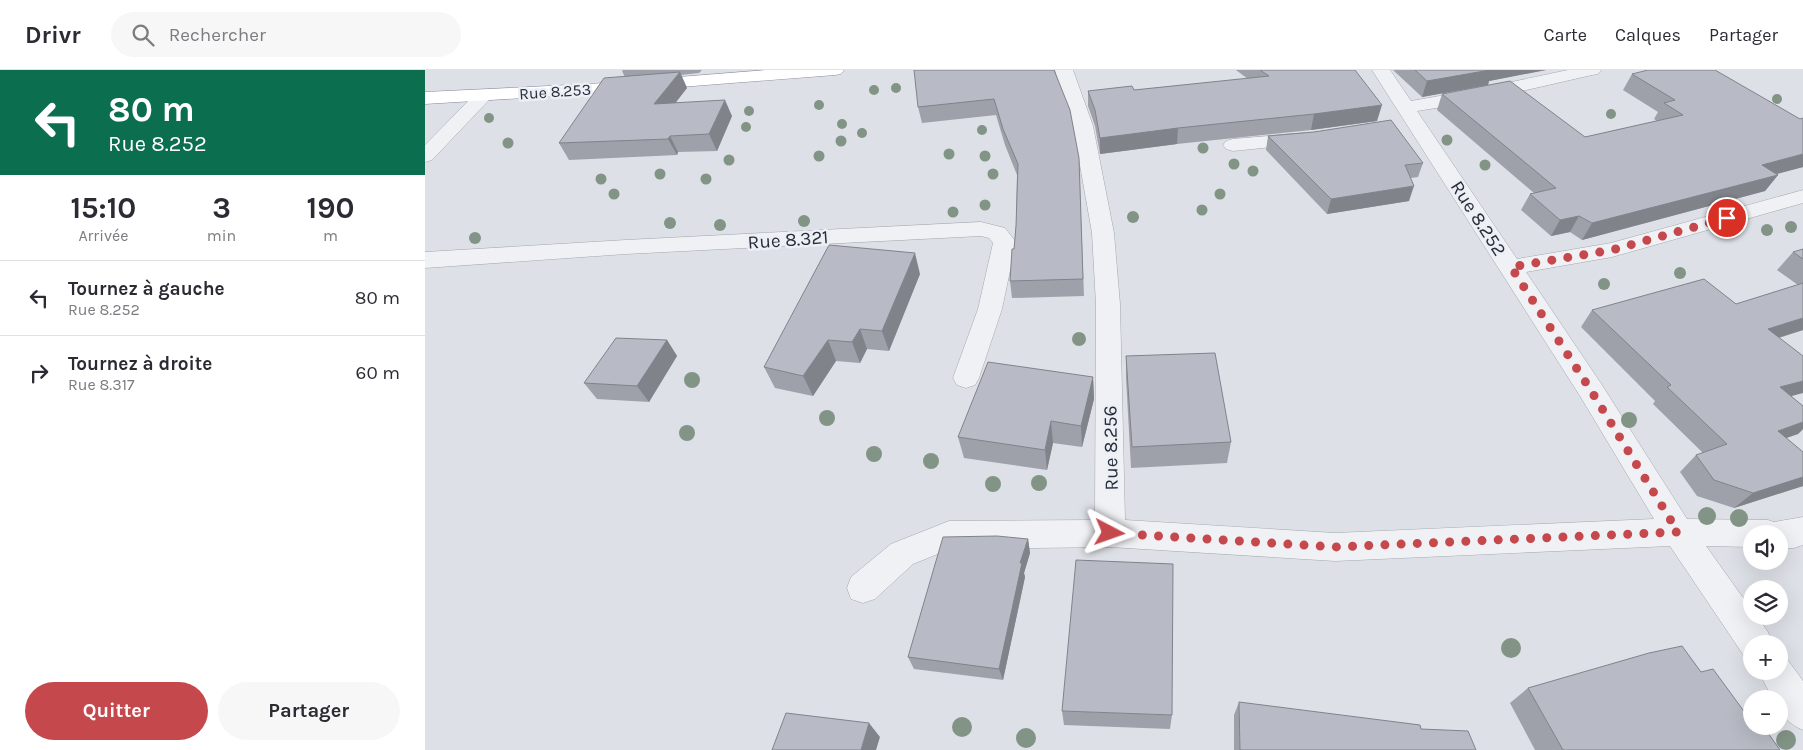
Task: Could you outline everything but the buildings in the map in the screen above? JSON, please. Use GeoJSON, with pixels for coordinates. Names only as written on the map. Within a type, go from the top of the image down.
{"type":"FeatureCollection","features":[{"type":"Feature","properties":{"kind":"highway","name":"Rue 8.253"},"geometry":{"type":"LineString","coordinates":[[425,98],[483,96],[835,70]]}},
{"type":"Feature","properties":{"kind":"street","name":"Rue 8.256"},"geometry":{"type":"LineString","coordinates":[[1064,70],[1083,126],[1103,233],[1108,304],[1110,533]]}},
{"type":"Feature","properties":{"kind":"street","name":"Rue 8.252"},"geometry":{"type":"LineString","coordinates":[[1381,70],[1406,118],[1511,267],[1590,389],[1678,532],[1750,635]]}},
{"type":"Feature","properties":{"kind":"street"},"geometry":{"type":"LineString","coordinates":[[1406,118],[1474,96],[1591,70]]}},
{"type":"Feature","properties":{"kind":"street"},"geometry":{"type":"LineString","coordinates":[[425,156],[483,96]]}},
{"type":"Feature","properties":{"kind":"street"},"geometry":{"type":"LineString","coordinates":[[1233,145],[1319,137]]}},
{"type":"Feature","properties":{"kind":"street"},"geometry":{"type":"LineString","coordinates":[[1511,267],[1612,250],[1803,196]]}},
{"type":"Feature","properties":{"kind":"street","name":"Rue 8.321"},"geometry":{"type":"LineString","coordinates":[[425,260],[626,247],[981,229],[997,233],[1005,242],[990,309],[966,378]]}},
{"type":"Feature","properties":{"kind":"street"},"geometry":{"type":"LineString","coordinates":[[1788,534],[1803,531]]}},
{"type":"Feature","properties":{"kind":"street"},"geometry":{"type":"LineString","coordinates":[[863,588],[902,554],[949,535],[1110,533],[1335,547],[1678,532],[1743,533]]}},
{"type":"Feature","properties":{"kind":"street"},"geometry":{"type":"LineString","coordinates":[[1781,680],[1803,712]]}},
{"type":"Feature","properties":{"kind":"route"},"geometry":{"type":"LineString","coordinates":[[1110,533],[1335,547],[1678,532],[1590,389],[1511,267],[1612,250],[1727,218]]}}]}
